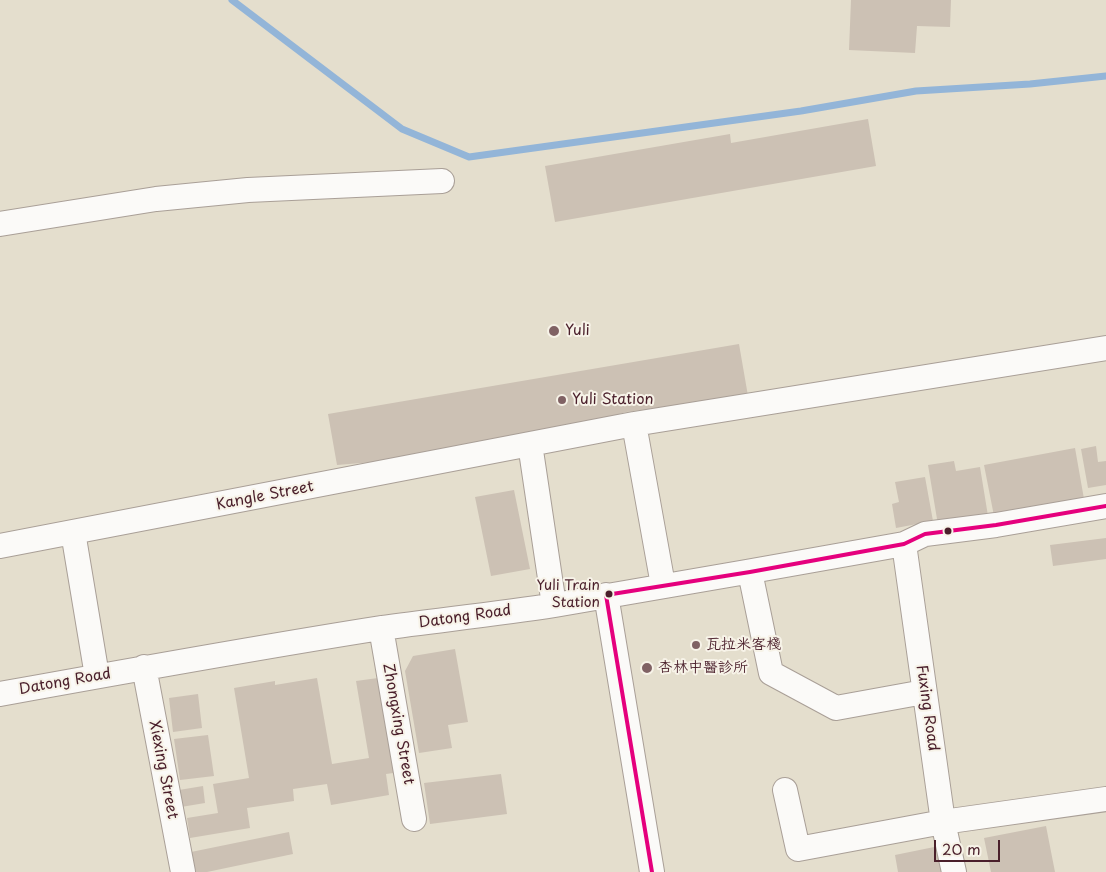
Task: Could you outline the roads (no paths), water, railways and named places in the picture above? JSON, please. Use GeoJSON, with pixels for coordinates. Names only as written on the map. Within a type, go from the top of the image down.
{"type":"FeatureCollection","features":[{"type":"Feature","properties":{"kind":"street"},"geometry":{"type":"LineString","coordinates":[[0,224],[156,199],[248,190],[442,181]]}},
{"type":"Feature","properties":{"kind":"street","name":"Kangle Street"},"geometry":{"type":"LineString","coordinates":[[0,546],[634,424],[1106,348]]}},
{"type":"Feature","properties":{"kind":"street"},"geometry":{"type":"LineString","coordinates":[[634,424],[663,585]]}},
{"type":"Feature","properties":{"kind":"street"},"geometry":{"type":"LineString","coordinates":[[530,444],[554,605]]}},
{"type":"Feature","properties":{"kind":"street","name":"Datong Road"},"geometry":{"type":"LineString","coordinates":[[0,694],[144,667],[381,628],[554,605],[663,585],[750,572],[904,544],[925,534],[996,525],[1106,506]]}},
{"type":"Feature","properties":{"kind":"street"},"geometry":{"type":"LineString","coordinates":[[73,532],[97,676]]}},
{"type":"Feature","properties":{"kind":"street","name":"Fuxing Road"},"geometry":{"type":"LineString","coordinates":[[904,544],[943,822],[954,872]]}},
{"type":"Feature","properties":{"kind":"street"},"geometry":{"type":"LineString","coordinates":[[750,572],[771,673],[836,708],[924,692]]}},
{"type":"Feature","properties":{"kind":"street"},"geometry":{"type":"LineString","coordinates":[[606,595],[652,872]]}},
{"type":"Feature","properties":{"kind":"street","name":"Zhongxing Street"},"geometry":{"type":"LineString","coordinates":[[381,628],[414,819]]}},
{"type":"Feature","properties":{"kind":"street","name":"Xiexing Street"},"geometry":{"type":"LineString","coordinates":[[144,667],[183,872]]}},
{"type":"Feature","properties":{"kind":"street"},"geometry":{"type":"LineString","coordinates":[[785,790],[798,849],[943,822],[1106,799]]}},
{"type":"Feature","properties":{"kind":"waterway"},"geometry":{"type":"LineString","coordinates":[[232,0],[402,129],[469,157],[801,111],[916,91],[1030,84],[1106,76]]}},
{"type":"Feature","properties":{"kind":"place","name":"Yuli"},"geometry":{"type":"Point","coordinates":[554,331]}},
{"type":"Feature","properties":{"kind":"place","name":"Yuli Station"},"geometry":{"type":"Point","coordinates":[562,400]}},
{"type":"Feature","properties":{"kind":"place","name":"Yuli Train Station"},"geometry":{"type":"Point","coordinates":[609,594]}},
{"type":"Feature","properties":{"kind":"place","name":"瓦拉米客棧"},"geometry":{"type":"Point","coordinates":[696,645]}},
{"type":"Feature","properties":{"kind":"place","name":"杏林中醫診所"},"geometry":{"type":"Point","coordinates":[647,668]}}]}
